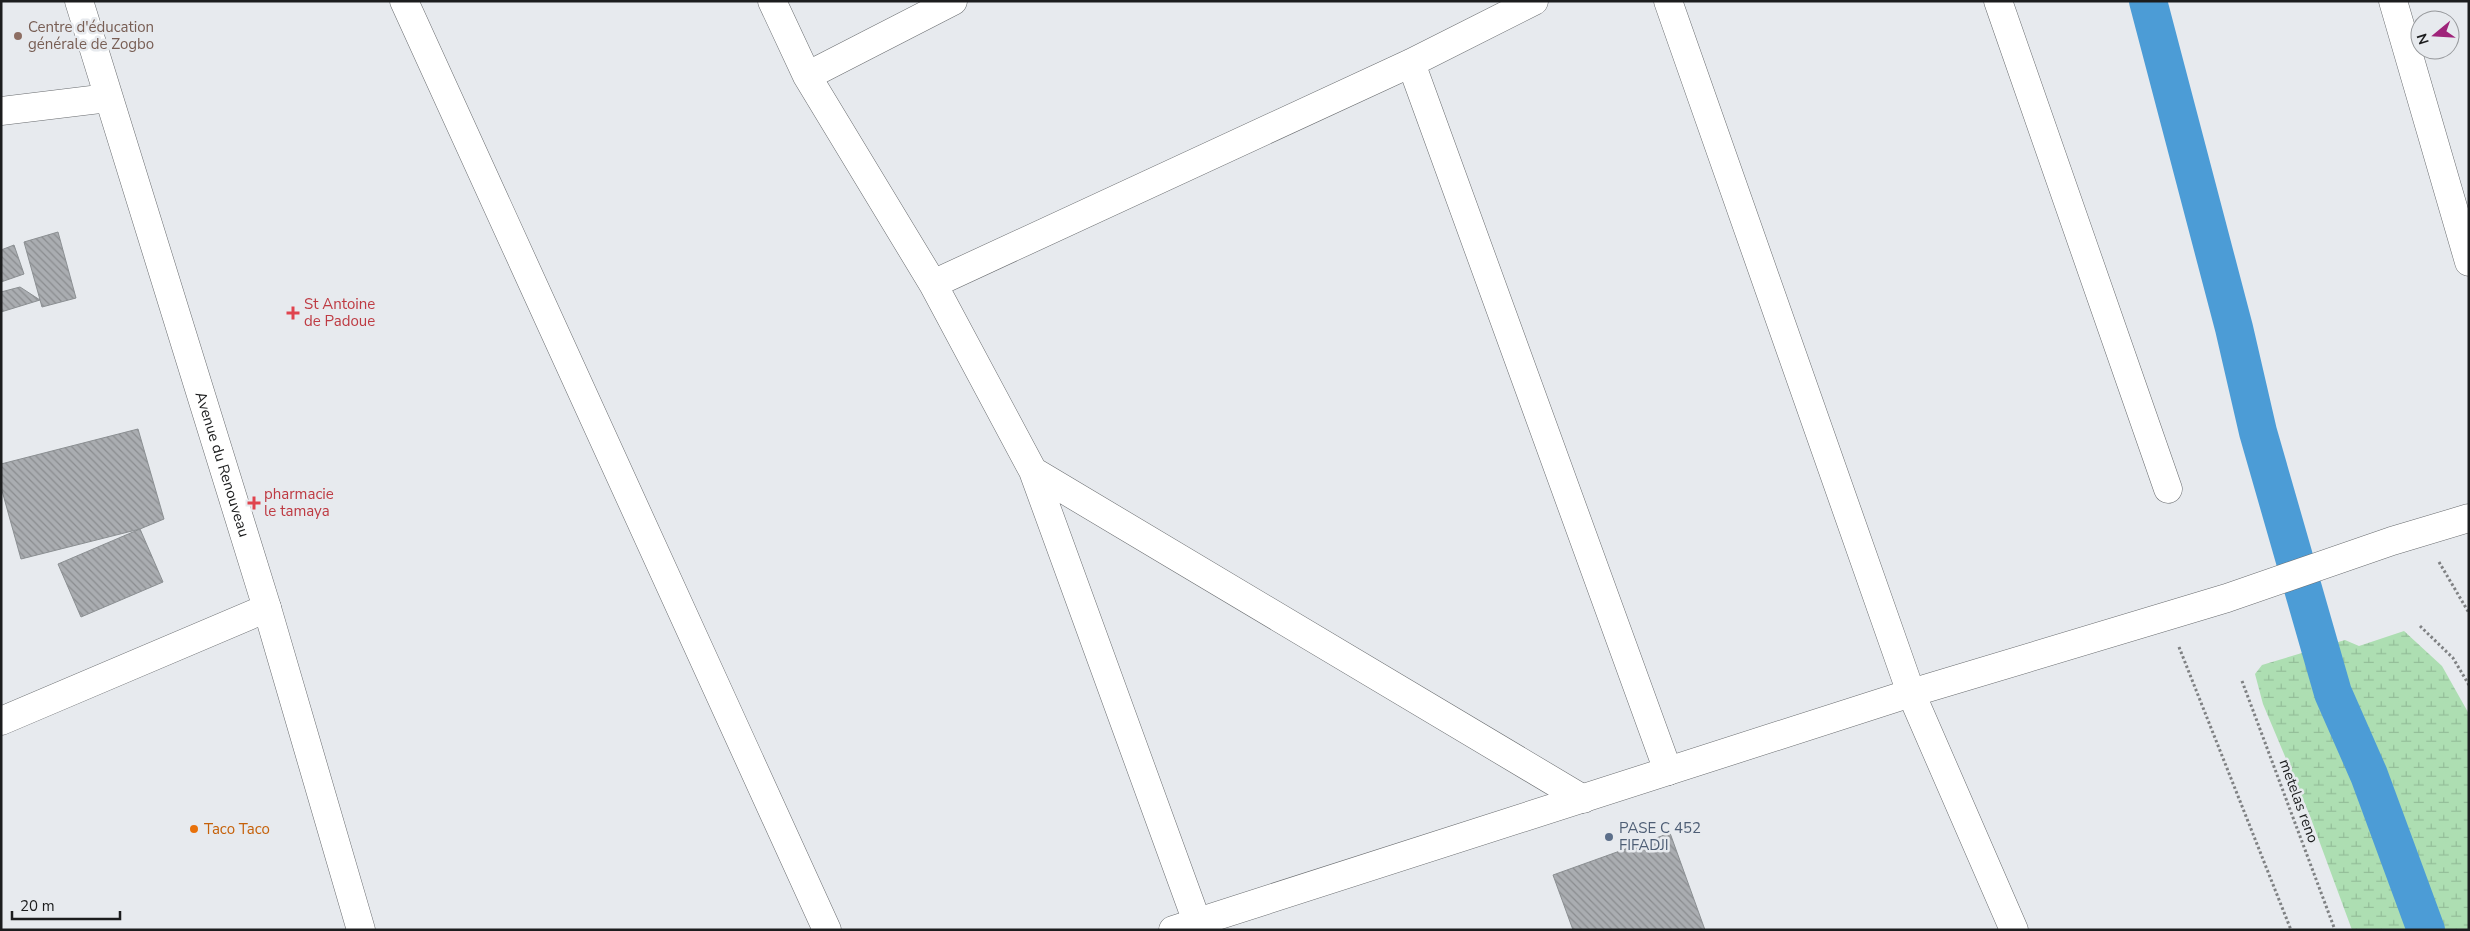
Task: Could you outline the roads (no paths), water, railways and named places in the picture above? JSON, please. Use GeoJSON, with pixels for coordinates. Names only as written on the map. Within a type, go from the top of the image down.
{"type":"FeatureCollection","features":[{"type":"Feature","properties":{"kind":"street","name":"Avenue du Renouveau"},"geometry":{"type":"LineString","coordinates":[[79,1],[267,608],[361,930]]}},
{"type":"Feature","properties":{"kind":"street"},"geometry":{"type":"LineString","coordinates":[[404,1],[827,930]]}},
{"type":"Feature","properties":{"kind":"street"},"geometry":{"type":"LineString","coordinates":[[772,1],[807,76],[932,284],[1033,471],[1185,926],[1911,693],[2227,598],[2392,541],[2469,518]]}},
{"type":"Feature","properties":{"kind":"street"},"geometry":{"type":"LineString","coordinates":[[807,76],[954,1]]}},
{"type":"Feature","properties":{"kind":"street"},"geometry":{"type":"LineString","coordinates":[[932,284],[1411,63],[1534,1]]}},
{"type":"Feature","properties":{"kind":"street"},"geometry":{"type":"LineString","coordinates":[[1668,1],[1911,693],[2014,930]]}},
{"type":"Feature","properties":{"kind":"street"},"geometry":{"type":"LineString","coordinates":[[1998,1],[2168,490]]}},
{"type":"Feature","properties":{"kind":"street"},"geometry":{"type":"LineString","coordinates":[[2393,1],[2469,262]]}},
{"type":"Feature","properties":{"kind":"street"},"geometry":{"type":"LineString","coordinates":[[1411,63],[1668,771]]}},
{"type":"Feature","properties":{"kind":"street"},"geometry":{"type":"LineString","coordinates":[[1,111],[108,98]]}},
{"type":"Feature","properties":{"kind":"street"},"geometry":{"type":"LineString","coordinates":[[1033,471],[1583,799]]}},
{"type":"Feature","properties":{"kind":"street"},"geometry":{"type":"LineString","coordinates":[[1,722],[267,608]]}},
{"type":"Feature","properties":{"kind":"waterway"},"geometry":{"type":"LineString","coordinates":[[2148,1],[2234,328],[2258,432],[2333,693],[2369,775],[2426,930]]}},
{"type":"Feature","properties":{"kind":"place","name":"Centre d'éducation générale de Zogbo"},"geometry":{"type":"Point","coordinates":[18,36]}},
{"type":"Feature","properties":{"kind":"place","name":"St Antoine de Padoue"},"geometry":{"type":"Point","coordinates":[293,313]}},
{"type":"Feature","properties":{"kind":"place","name":"pharmacie le tamaya"},"geometry":{"type":"Point","coordinates":[254,503]}},
{"type":"Feature","properties":{"kind":"place","name":"Taco Taco"},"geometry":{"type":"Point","coordinates":[194,829]}},
{"type":"Feature","properties":{"kind":"place","name":"PASE C 452 FIFADJI"},"geometry":{"type":"Point","coordinates":[1609,837]}}]}
